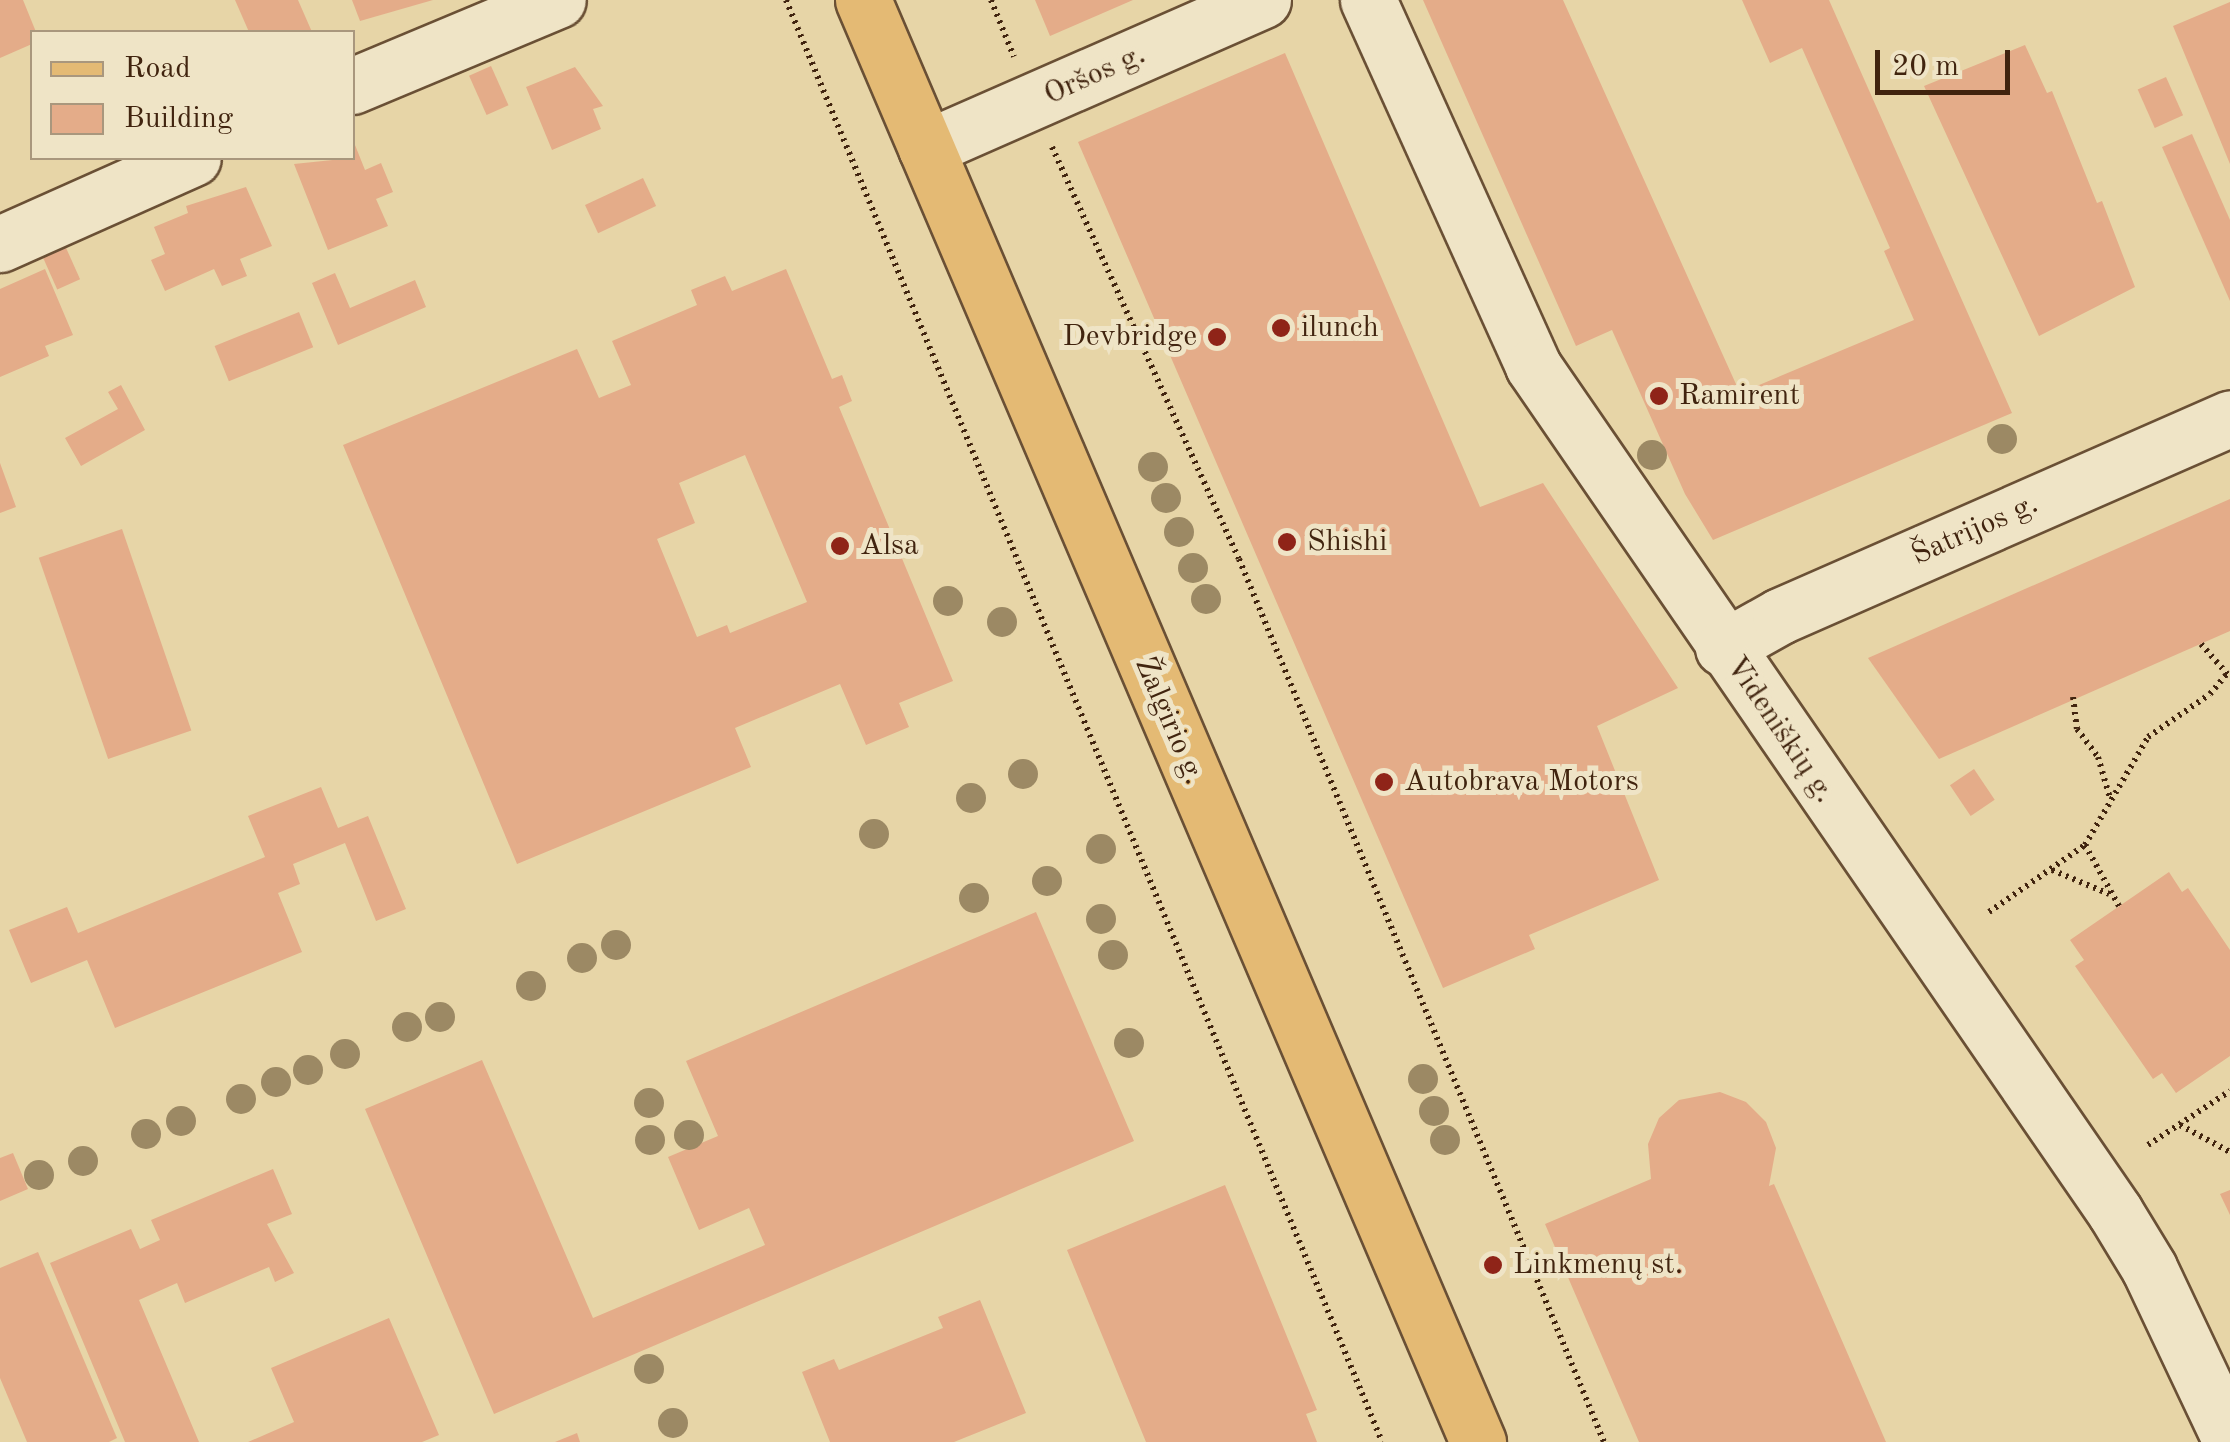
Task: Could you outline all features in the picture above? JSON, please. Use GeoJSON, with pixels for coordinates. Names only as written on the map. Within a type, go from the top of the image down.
{"type":"FeatureCollection","features":[{"type":"Feature","properties":{"kind":"main road","name":"Žalgirio g."},"geometry":{"type":"LineString","coordinates":[[863,0],[1478,1442]]}},
{"type":"Feature","properties":{"kind":"street"},"geometry":{"type":"LineString","coordinates":[[355,85],[558,0]]}},
{"type":"Feature","properties":{"kind":"street","name":"Oršos g."},"geometry":{"type":"LineString","coordinates":[[926,148],[1262,0]]}},
{"type":"Feature","properties":{"kind":"street","name":"Videniškių g."},"geometry":{"type":"LineString","coordinates":[[1368,0],[1533,366],[1723,648],[2115,1212],[2149,1268],[2230,1440]]}},
{"type":"Feature","properties":{"kind":"street"},"geometry":{"type":"LineString","coordinates":[[0,244],[189,160]]}},
{"type":"Feature","properties":{"kind":"street","name":"Šatrijos g."},"geometry":{"type":"LineString","coordinates":[[1723,648],[1780,616],[2230,418]]}},
{"type":"Feature","properties":{"kind":"path"},"geometry":{"type":"LineString","coordinates":[[786,0],[1382,1442]]}},
{"type":"Feature","properties":{"kind":"path"},"geometry":{"type":"LineString","coordinates":[[992,0],[1032,102],[1239,558],[1604,1442]]}},
{"type":"Feature","properties":{"kind":"path"},"geometry":{"type":"LineString","coordinates":[[1989,912],[2085,846],[2148,736],[2210,694],[2228,676],[2201,644]]}},
{"type":"Feature","properties":{"kind":"path"},"geometry":{"type":"LineString","coordinates":[[2073,697],[2078,729],[2098,757],[2110,799]]}},
{"type":"Feature","properties":{"kind":"path"},"geometry":{"type":"LineString","coordinates":[[2085,846],[2118,906]]}},
{"type":"Feature","properties":{"kind":"path"},"geometry":{"type":"LineString","coordinates":[[2051,869],[2112,896]]}},
{"type":"Feature","properties":{"kind":"path"},"geometry":{"type":"LineString","coordinates":[[2148,1144],[2230,1091]]}},
{"type":"Feature","properties":{"kind":"path"},"geometry":{"type":"LineString","coordinates":[[2180,1125],[2230,1152]]}},
{"type":"Feature","properties":{"kind":"building"},"geometry":{"type":"Polygon","coordinates":[[[0,0],[23,0],[35,30],[30,30],[30,45],[0,58],[0,0]]]}},
{"type":"Feature","properties":{"kind":"building"},"geometry":{"type":"Polygon","coordinates":[[[235,0],[298,0],[311,30],[248,30],[235,0]]]}},
{"type":"Feature","properties":{"kind":"building"},"geometry":{"type":"Polygon","coordinates":[[[352,0],[433,0],[360,21],[352,0]]]}},
{"type":"Feature","properties":{"kind":"building"},"geometry":{"type":"Polygon","coordinates":[[[1035,0],[1133,0],[1050,36],[1035,0]]]}},
{"type":"Feature","properties":{"kind":"building"},"geometry":{"type":"Polygon","coordinates":[[[1423,0],[1563,0],[1740,393],[1914,320],[1884,251],[1890,248],[1802,48],[1770,63],[1742,0],[1829,0],[2012,413],[1713,540],[1685,494],[1612,330],[1576,346],[1423,0]]]}},
{"type":"Feature","properties":{"kind":"building"},"geometry":{"type":"Polygon","coordinates":[[[2230,2],[2230,164],[2173,26],[2230,2]]]}},
{"type":"Feature","properties":{"kind":"building"},"geometry":{"type":"Polygon","coordinates":[[[2025,45],[2047,93],[2052,91],[2097,203],[2102,201],[2135,287],[2039,336],[1924,86],[2025,45]]]}},
{"type":"Feature","properties":{"kind":"building"},"geometry":{"type":"Polygon","coordinates":[[[1285,53],[1480,507],[1543,483],[1678,688],[1597,726],[1659,880],[1529,935],[1535,949],[1443,988],[1078,142],[1285,53]]]}},
{"type":"Feature","properties":{"kind":"building"},"geometry":{"type":"Polygon","coordinates":[[[491,66],[508,105],[487,115],[469,76],[491,66]]]}},
{"type":"Feature","properties":{"kind":"building"},"geometry":{"type":"Polygon","coordinates":[[[575,67],[603,106],[593,109],[601,129],[552,150],[526,87],[575,67]]]}},
{"type":"Feature","properties":{"kind":"building"},"geometry":{"type":"Polygon","coordinates":[[[2166,77],[2183,115],[2155,128],[2138,90],[2166,77]]]}},
{"type":"Feature","properties":{"kind":"building"},"geometry":{"type":"Polygon","coordinates":[[[2192,134],[2230,220],[2230,301],[2162,147],[2192,134]]]}},
{"type":"Feature","properties":{"kind":"building"},"geometry":{"type":"Polygon","coordinates":[[[355,145],[365,170],[381,163],[393,192],[376,199],[388,226],[328,250],[294,164],[355,160],[355,145]]]}},
{"type":"Feature","properties":{"kind":"building"},"geometry":{"type":"Polygon","coordinates":[[[643,178],[656,206],[598,233],[585,205],[643,178]]]}},
{"type":"Feature","properties":{"kind":"building"},"geometry":{"type":"Polygon","coordinates":[[[246,187],[272,246],[240,259],[247,276],[222,286],[214,269],[165,291],[151,260],[165,254],[154,227],[188,213],[186,206],[246,187]]]}},
{"type":"Feature","properties":{"kind":"building"},"geometry":{"type":"Polygon","coordinates":[[[63,241],[80,279],[57,290],[40,251],[63,241]]]}},
{"type":"Feature","properties":{"kind":"building"},"geometry":{"type":"Polygon","coordinates":[[[45,269],[73,335],[45,346],[49,356],[0,377],[0,289],[45,269]]]}},
{"type":"Feature","properties":{"kind":"building"},"geometry":{"type":"Polygon","coordinates":[[[786,269],[832,379],[842,375],[852,401],[839,407],[953,681],[899,703],[909,727],[866,745],[840,684],[735,728],[751,767],[517,864],[343,445],[577,349],[599,398],[631,385],[612,341],[697,305],[691,290],[725,276],[732,291],[786,269]],[[745,455],[679,483],[695,523],[657,539],[697,637],[727,625],[730,633],[807,602],[745,455]]]}},
{"type":"Feature","properties":{"kind":"building"},"geometry":{"type":"Polygon","coordinates":[[[335,273],[350,308],[415,280],[426,307],[338,345],[312,283],[335,273]]]}},
{"type":"Feature","properties":{"kind":"building"},"geometry":{"type":"Polygon","coordinates":[[[299,312],[313,347],[229,381],[215,346],[299,312]]]}},
{"type":"Feature","properties":{"kind":"building"},"geometry":{"type":"Polygon","coordinates":[[[121,385],[145,430],[81,466],[65,438],[118,409],[108,392],[121,385]]]}},
{"type":"Feature","properties":{"kind":"building"},"geometry":{"type":"Polygon","coordinates":[[[0,463],[16,507],[0,513],[0,463]]]}},
{"type":"Feature","properties":{"kind":"building"},"geometry":{"type":"Polygon","coordinates":[[[2230,499],[2230,631],[1939,759],[1868,658],[2230,499]]]}},
{"type":"Feature","properties":{"kind":"building"},"geometry":{"type":"Polygon","coordinates":[[[122,529],[191,730],[108,759],[39,558],[122,529]]]}},
{"type":"Feature","properties":{"kind":"building"},"geometry":{"type":"Polygon","coordinates":[[[1974,769],[1995,800],[1971,816],[1950,785],[1974,769]]]}},
{"type":"Feature","properties":{"kind":"building"},"geometry":{"type":"Polygon","coordinates":[[[321,787],[338,828],[368,816],[406,909],[376,921],[345,843],[293,864],[300,884],[278,893],[302,952],[115,1028],[87,960],[31,983],[9,930],[67,907],[78,933],[265,857],[248,816],[321,787]]]}},
{"type":"Feature","properties":{"kind":"building"},"geometry":{"type":"Polygon","coordinates":[[[2169,872],[2182,892],[2188,888],[2230,950],[2230,1056],[2176,1093],[2162,1073],[2153,1079],[2075,966],[2084,960],[2070,940],[2169,872]]]}},
{"type":"Feature","properties":{"kind":"building"},"geometry":{"type":"Polygon","coordinates":[[[1036,912],[1134,1141],[494,1414],[365,1109],[482,1060],[593,1318],[765,1245],[749,1208],[699,1230],[668,1157],[718,1136],[686,1061],[1036,912]]]}},
{"type":"Feature","properties":{"kind":"building"},"geometry":{"type":"Polygon","coordinates":[[[1720,1092],[1746,1102],[1766,1122],[1776,1148],[1769,1186],[1774,1184],[1886,1442],[1639,1442],[1545,1224],[1651,1179],[1648,1144],[1659,1118],[1679,1100],[1720,1092]]]}},
{"type":"Feature","properties":{"kind":"building"},"geometry":{"type":"Polygon","coordinates":[[[13,1153],[28,1189],[0,1201],[0,1158],[13,1153]]]}},
{"type":"Feature","properties":{"kind":"building"},"geometry":{"type":"Polygon","coordinates":[[[273,1169],[292,1214],[267,1224],[294,1273],[275,1282],[269,1267],[185,1303],[177,1283],[139,1300],[199,1442],[125,1442],[50,1263],[131,1229],[140,1249],[160,1240],[151,1220],[273,1169]]]}},
{"type":"Feature","properties":{"kind":"building"},"geometry":{"type":"Polygon","coordinates":[[[1225,1185],[1317,1410],[1306,1414],[1317,1442],[1146,1442],[1067,1250],[1225,1185]]]}},
{"type":"Feature","properties":{"kind":"building"},"geometry":{"type":"Polygon","coordinates":[[[2230,1190],[2230,1215],[2220,1194],[2230,1190]]]}},
{"type":"Feature","properties":{"kind":"building"},"geometry":{"type":"Polygon","coordinates":[[[38,1252],[117,1438],[109,1442],[27,1442],[0,1378],[0,1268],[38,1252]]]}},
{"type":"Feature","properties":{"kind":"building"},"geometry":{"type":"Polygon","coordinates":[[[980,1300],[1026,1413],[954,1442],[830,1442],[802,1372],[834,1359],[839,1370],[943,1328],[938,1317],[980,1300]]]}},
{"type":"Feature","properties":{"kind":"building"},"geometry":{"type":"Polygon","coordinates":[[[389,1318],[439,1435],[422,1442],[248,1442],[294,1422],[271,1368],[389,1318]]]}},
{"type":"Feature","properties":{"kind":"building"},"geometry":{"type":"Polygon","coordinates":[[[577,1433],[580,1442],[555,1442],[577,1433]]]}},
{"type":"Feature","properties":{"kind":"place","name":"ilunch"},"geometry":{"type":"Point","coordinates":[1281,328]}},
{"type":"Feature","properties":{"kind":"place","name":"Devbridge"},"geometry":{"type":"Point","coordinates":[1217,337]}},
{"type":"Feature","properties":{"kind":"place","name":"Ramirent"},"geometry":{"type":"Point","coordinates":[1659,396]}},
{"type":"Feature","properties":{"kind":"place","name":"Shishi"},"geometry":{"type":"Point","coordinates":[1287,542]}},
{"type":"Feature","properties":{"kind":"place","name":"Alsa"},"geometry":{"type":"Point","coordinates":[840,546]}},
{"type":"Feature","properties":{"kind":"place","name":"Autobrava Motors"},"geometry":{"type":"Point","coordinates":[1384,782]}},
{"type":"Feature","properties":{"kind":"place","name":"Linkmenų st."},"geometry":{"type":"Point","coordinates":[1493,1265]}}]}
